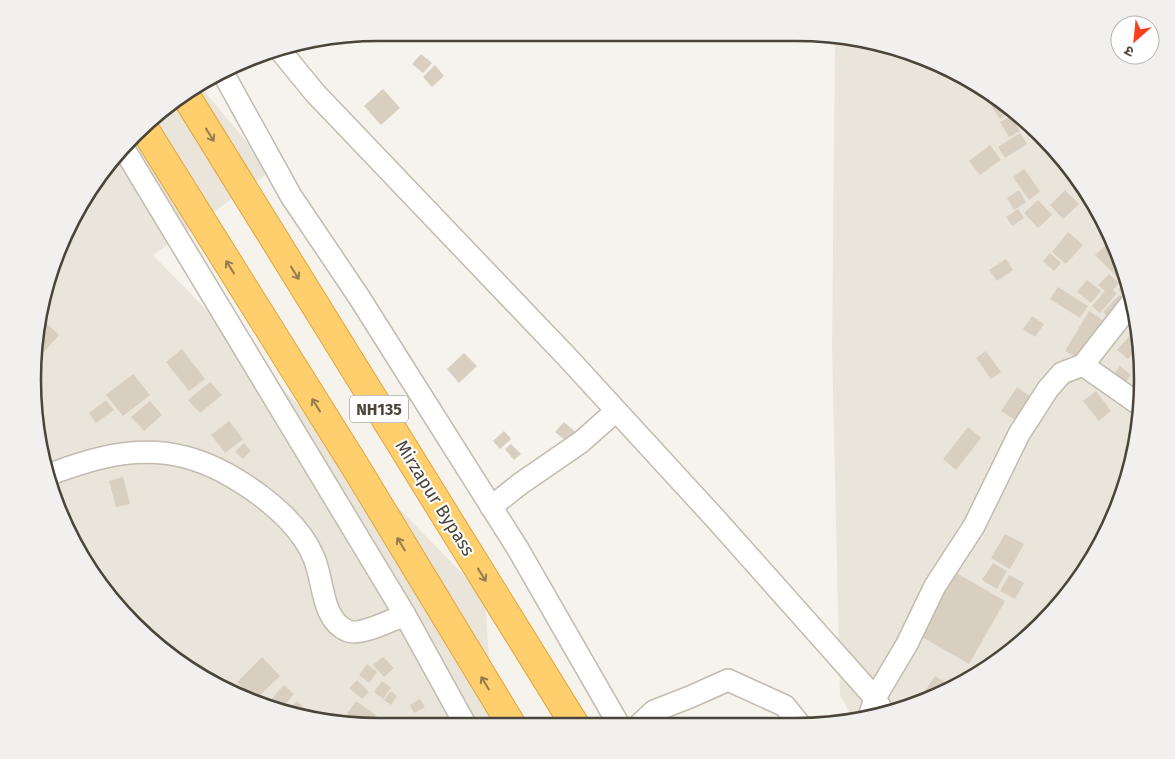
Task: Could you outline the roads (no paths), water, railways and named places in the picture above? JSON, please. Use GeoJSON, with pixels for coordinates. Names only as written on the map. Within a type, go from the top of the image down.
{"type":"FeatureCollection","features":[{"type":"Feature","properties":{"kind":"highway","name":"Mirzapur Bypass"},"geometry":{"type":"LineString","coordinates":[[189,100],[570,718]]}},
{"type":"Feature","properties":{"kind":"highway","name":"NH135"},"geometry":{"type":"LineString","coordinates":[[147,133],[352,463],[507,718]]}},
{"type":"Feature","properties":{"kind":"street"},"geometry":{"type":"LineString","coordinates":[[285,55],[315,93],[616,411],[875,708]]}},
{"type":"Feature","properties":{"kind":"street"},"geometry":{"type":"LineString","coordinates":[[226,78],[291,196],[359,297],[492,506],[615,718]]}},
{"type":"Feature","properties":{"kind":"street"},"geometry":{"type":"LineString","coordinates":[[127,154],[405,615],[462,718]]}},
{"type":"Feature","properties":{"kind":"street"},"geometry":{"type":"LineString","coordinates":[[878,707],[934,586],[974,526],[1019,434],[1048,389],[1062,373],[1083,365],[1126,310]]}},
{"type":"Feature","properties":{"kind":"street"},"geometry":{"type":"LineString","coordinates":[[1083,365],[1133,400]]}},
{"type":"Feature","properties":{"kind":"street"},"geometry":{"type":"LineString","coordinates":[[492,506],[520,484],[581,442],[616,411]]}},
{"type":"Feature","properties":{"kind":"street"},"geometry":{"type":"LineString","coordinates":[[55,473],[101,458],[128,453],[158,452],[182,455],[219,470],[244,483],[270,503],[298,530],[315,559],[330,614],[335,623],[357,634],[405,615]]}},
{"type":"Feature","properties":{"kind":"street"},"geometry":{"type":"LineString","coordinates":[[646,718],[654,711],[690,698],[728,680],[784,706],[794,718]]}}]}
